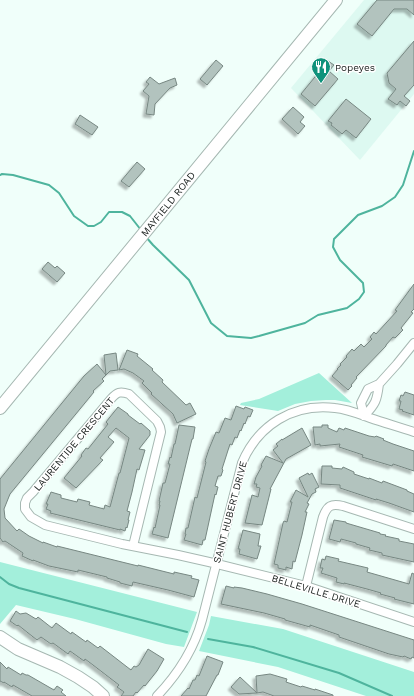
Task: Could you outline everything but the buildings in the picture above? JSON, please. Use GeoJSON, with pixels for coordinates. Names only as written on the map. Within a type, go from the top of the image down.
{"type":"FeatureCollection","features":[{"type":"Feature","properties":{"kind":"main road","name":"MAYFIELD ROAD"},"geometry":{"type":"LineString","coordinates":[[0,408],[336,0]]}},
{"type":"Feature","properties":{"kind":"main road"},"geometry":{"type":"LineString","coordinates":[[0,637],[18,649],[78,677],[103,696]]}},
{"type":"Feature","properties":{"kind":"street"},"geometry":{"type":"LineString","coordinates":[[364,416],[361,403],[368,389],[379,384],[414,343]]}},
{"type":"Feature","properties":{"kind":"street"},"geometry":{"type":"LineString","coordinates":[[364,416],[373,407],[378,397],[379,384]]}},
{"type":"Feature","properties":{"kind":"street","name":"LAURENTIDE CRESCENT"},"geometry":{"type":"LineString","coordinates":[[133,546],[161,432],[157,422],[129,394],[119,392],[115,394],[27,498],[25,509],[31,517],[45,525],[133,546],[216,564]]}},
{"type":"Feature","properties":{"kind":"street","name":"SAINT HUBERT DRIVE"},"geometry":{"type":"LineString","coordinates":[[157,696],[176,675],[193,646],[200,627],[242,463],[251,446],[262,432],[272,423],[295,412],[312,408],[335,408],[414,432]]}},
{"type":"Feature","properties":{"kind":"street"},"geometry":{"type":"LineString","coordinates":[[306,586],[325,510],[331,505],[337,504],[414,529]]}},
{"type":"Feature","properties":{"kind":"street","name":"BELLEVILLE DRIVE"},"geometry":{"type":"LineString","coordinates":[[216,564],[306,586],[414,622]]}},
{"type":"Feature","properties":{"kind":"shaded area"},"geometry":{"type":"Polygon","coordinates":[[[364,0],[414,0],[414,94],[360,160],[291,88],[364,0]]]}},
{"type":"Feature","properties":{"kind":"green space"},"geometry":{"type":"Polygon","coordinates":[[[319,373],[352,403],[335,400],[311,401],[295,404],[278,411],[240,405],[241,403],[259,399],[319,373]]]}},
{"type":"Feature","properties":{"kind":"green space"},"geometry":{"type":"Polygon","coordinates":[[[0,562],[197,612],[184,647],[166,644],[75,619],[16,605],[0,624],[0,562]]]}},
{"type":"Feature","properties":{"kind":"green space"},"geometry":{"type":"Polygon","coordinates":[[[211,616],[283,629],[414,672],[414,696],[366,696],[278,667],[199,651],[211,616]]]}},
{"type":"Feature","properties":{"kind":"waterway"},"geometry":{"type":"LineString","coordinates":[[146,237],[189,280],[211,323],[227,336],[251,338],[305,323],[318,315],[347,308],[359,299],[364,292],[363,283],[340,260],[333,247],[334,239],[358,215],[382,206],[395,197],[403,185],[414,151]]}},
{"type":"Feature","properties":{"kind":"waterway"},"geometry":{"type":"LineString","coordinates":[[0,175],[13,175],[49,185],[59,193],[74,216],[88,226],[94,226],[101,222],[109,212],[122,212],[130,216],[141,230]]}},
{"type":"Feature","properties":{"kind":"waterway"},"geometry":{"type":"LineString","coordinates":[[0,577],[9,584],[19,588],[187,632]]}},
{"type":"Feature","properties":{"kind":"waterway"},"geometry":{"type":"LineString","coordinates":[[208,639],[253,647],[339,673],[392,696]]}},
{"type":"Feature","properties":{"kind":"place","name":"Popeyes"},"geometry":{"type":"Point","coordinates":[321,84]}}]}
